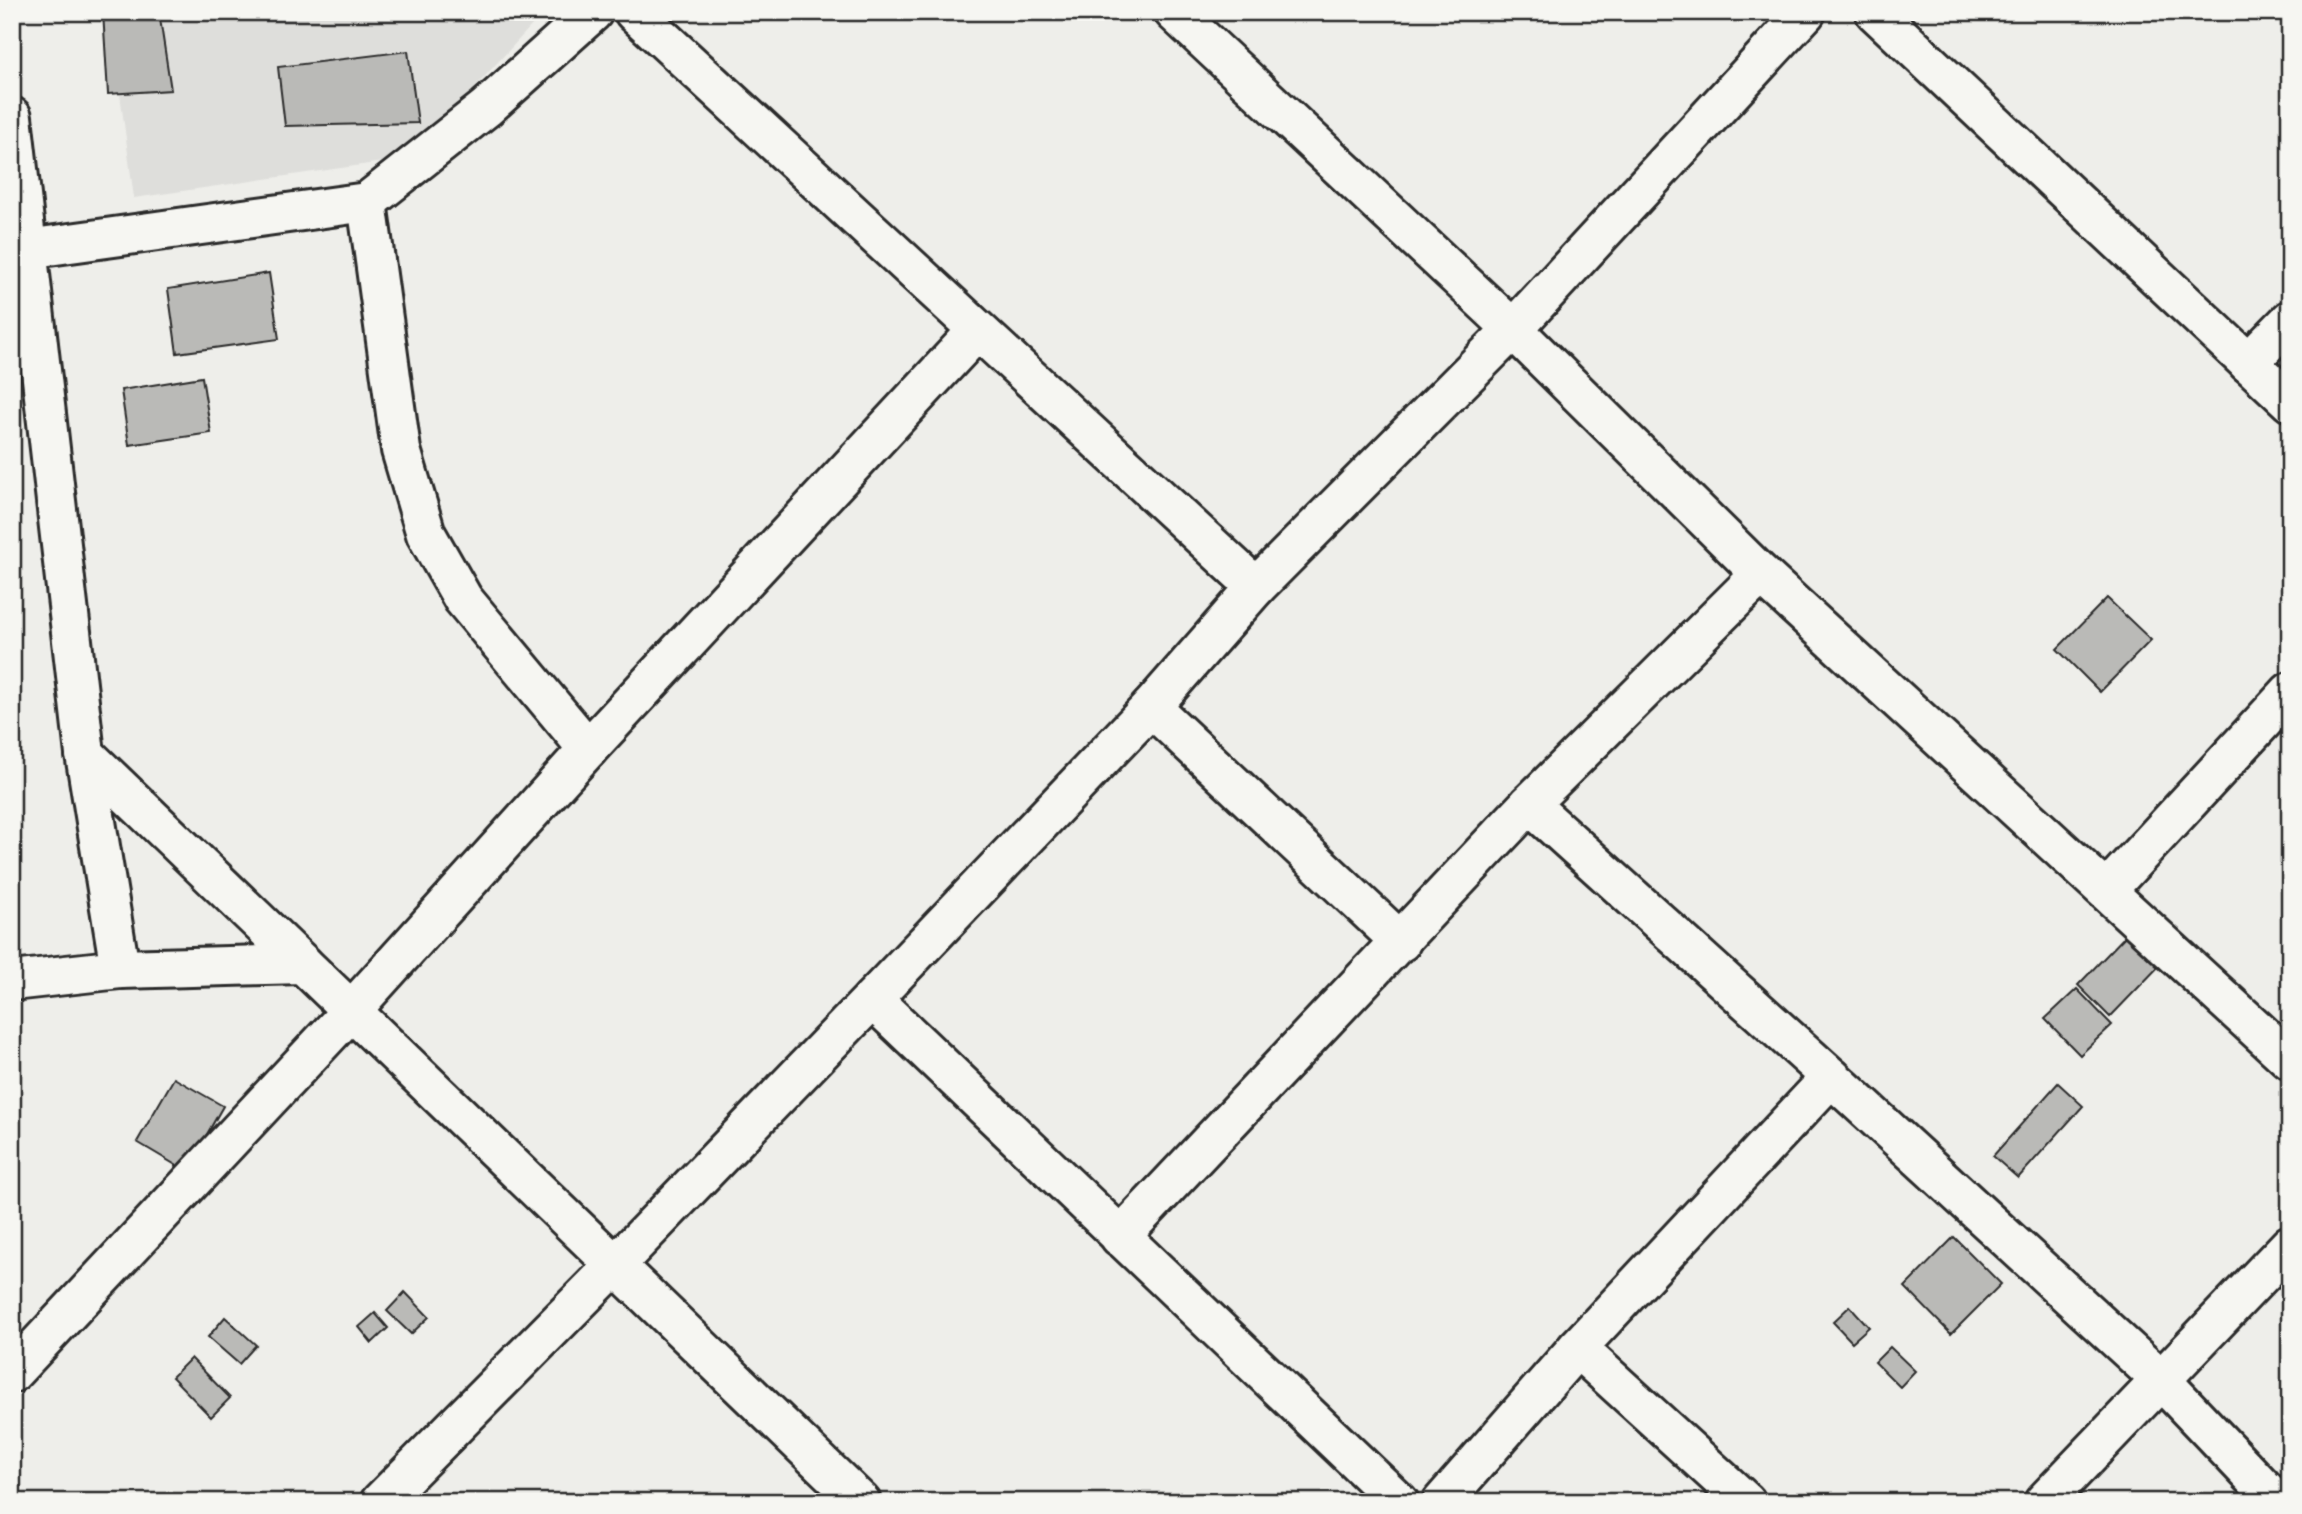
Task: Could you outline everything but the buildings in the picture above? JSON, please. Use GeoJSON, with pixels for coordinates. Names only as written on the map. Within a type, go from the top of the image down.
{"type":"FeatureCollection","features":[{"type":"Feature","properties":{"kind":"street"},"geometry":{"type":"LineString","coordinates":[[20,251],[367,202],[486,107],[593,12]]}},
{"type":"Feature","properties":{"kind":"street"},"geometry":{"type":"LineString","coordinates":[[634,12],[1256,587]]}},
{"type":"Feature","properties":{"kind":"street"},"geometry":{"type":"LineString","coordinates":[[380,1502],[615,1265],[872,999],[1151,707],[1256,587],[1513,329],[1805,12]]}},
{"type":"Feature","properties":{"kind":"street"},"geometry":{"type":"LineString","coordinates":[[1875,12],[2290,402]]}},
{"type":"Feature","properties":{"kind":"street"},"geometry":{"type":"LineString","coordinates":[[1183,15],[1513,329],[1761,573],[2290,1060]]}},
{"type":"Feature","properties":{"kind":"street"},"geometry":{"type":"LineString","coordinates":[[12,117],[20,251],[86,754],[120,969]]}},
{"type":"Feature","properties":{"kind":"street"},"geometry":{"type":"LineString","coordinates":[[367,202],[401,450],[426,534],[463,599],[588,749]]}},
{"type":"Feature","properties":{"kind":"street"},"geometry":{"type":"LineString","coordinates":[[2248,363],[2290,320]]}},
{"type":"Feature","properties":{"kind":"street"},"geometry":{"type":"LineString","coordinates":[[12,1373],[351,1011],[588,749],[977,331]]}},
{"type":"Feature","properties":{"kind":"street"},"geometry":{"type":"LineString","coordinates":[[1120,1237],[1529,804],[1761,573]]}},
{"type":"Feature","properties":{"kind":"street"},"geometry":{"type":"LineString","coordinates":[[2107,890],[2290,692]]}},
{"type":"Feature","properties":{"kind":"street"},"geometry":{"type":"LineString","coordinates":[[1151,707],[1401,942]]}},
{"type":"Feature","properties":{"kind":"street"},"geometry":{"type":"LineString","coordinates":[[86,754],[861,1502]]}},
{"type":"Feature","properties":{"kind":"street"},"geometry":{"type":"LineString","coordinates":[[1529,804],[2160,1380],[2277,1502]]}},
{"type":"Feature","properties":{"kind":"street"},"geometry":{"type":"LineString","coordinates":[[12,981],[120,969],[303,964]]}},
{"type":"Feature","properties":{"kind":"street"},"geometry":{"type":"LineString","coordinates":[[872,999],[1399,1502]]}},
{"type":"Feature","properties":{"kind":"street"},"geometry":{"type":"LineString","coordinates":[[1442,1502],[1577,1348],[1831,1077]]}},
{"type":"Feature","properties":{"kind":"street"},"geometry":{"type":"LineString","coordinates":[[2045,1502],[2290,1245]]}},
{"type":"Feature","properties":{"kind":"street"},"geometry":{"type":"LineString","coordinates":[[1577,1348],[1746,1502]]}},
{"type":"Feature","properties":{"kind":"shaded area"},"geometry":{"type":"Polygon","coordinates":[[[109,12],[544,12],[410,158],[134,198],[109,12]]]}}]}
